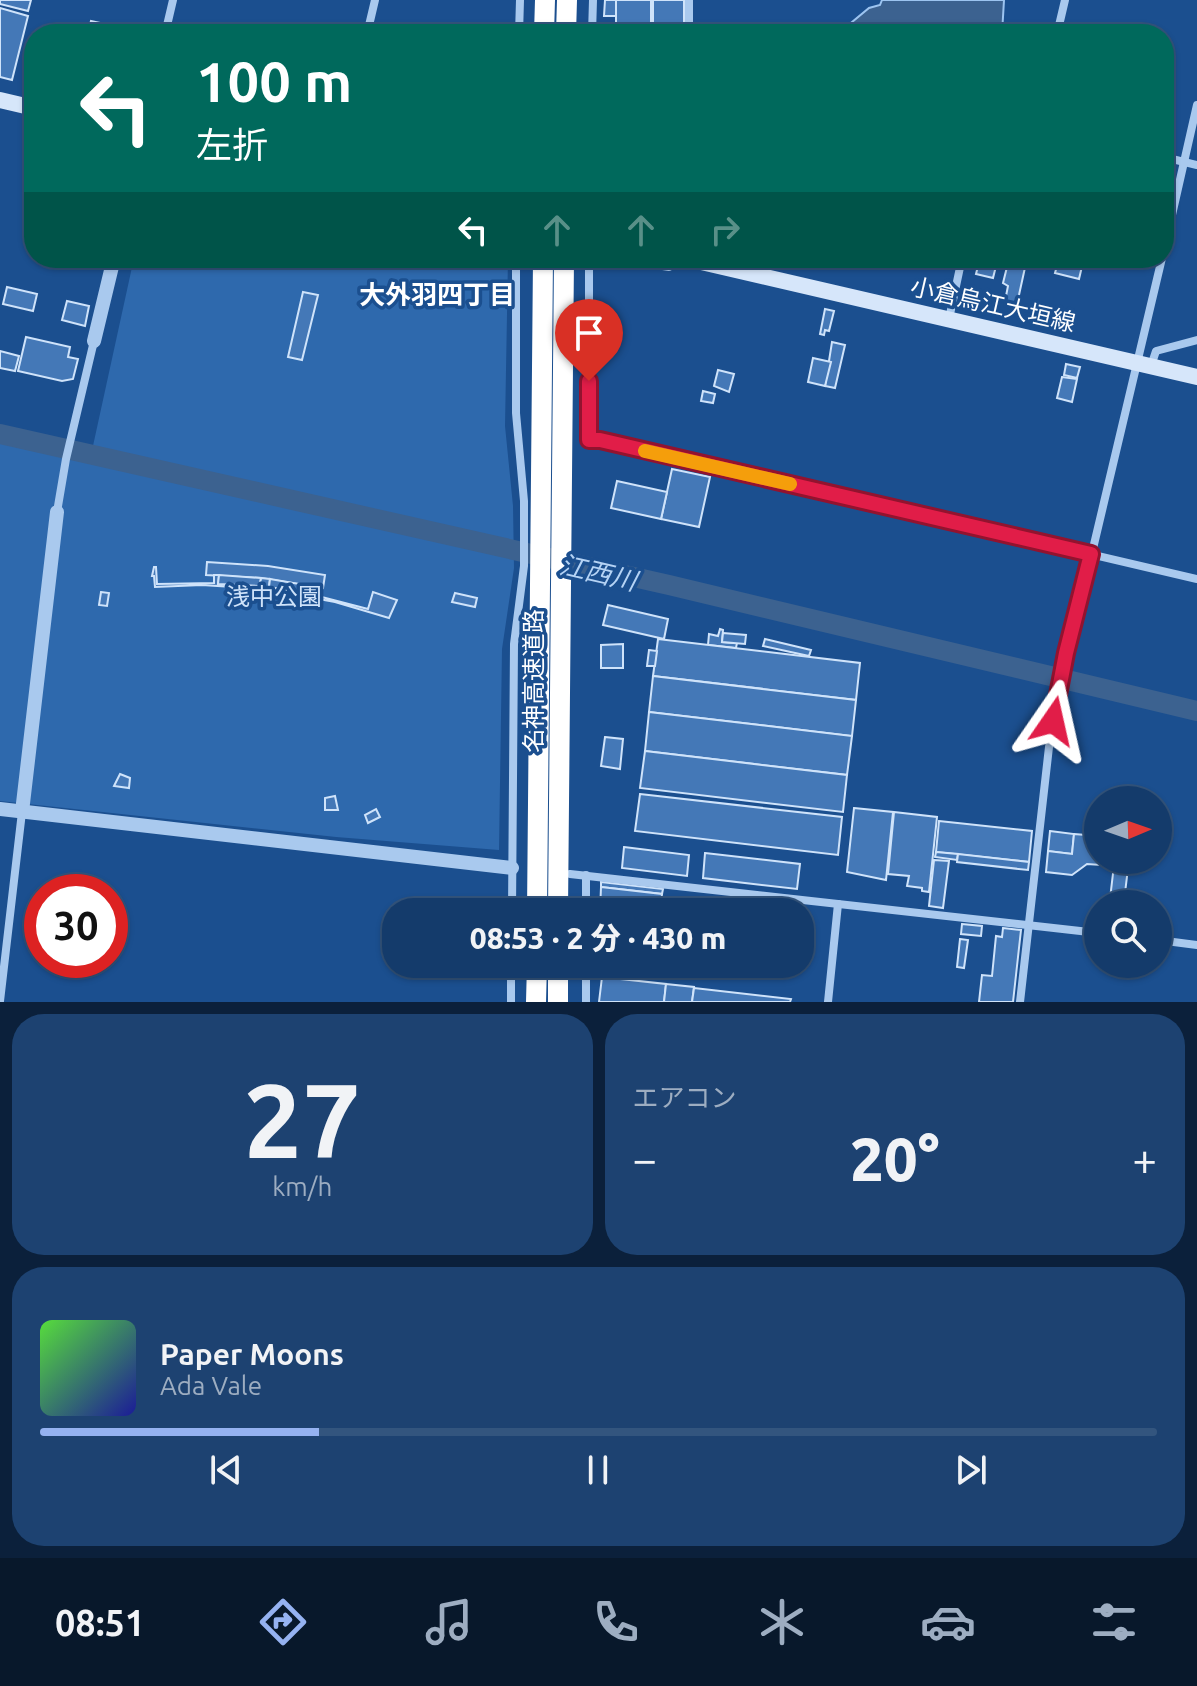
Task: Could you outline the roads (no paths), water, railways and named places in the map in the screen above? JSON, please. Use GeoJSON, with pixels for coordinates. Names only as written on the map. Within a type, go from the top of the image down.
{"type":"FeatureCollection","features":[{"type":"Feature","properties":{"kind":"highway"},"geometry":{"type":"LineString","coordinates":[[544,24],[545,0]]}},
{"type":"Feature","properties":{"kind":"highway"},"geometry":{"type":"LineString","coordinates":[[566,24],[567,0]]}},
{"type":"Feature","properties":{"kind":"highway","name":"名神高速道路"},"geometry":{"type":"LineString","coordinates":[[543,268],[532,499],[550,592],[558,898]]}},
{"type":"Feature","properties":{"kind":"highway","name":"名神高速道路"},"geometry":{"type":"LineString","coordinates":[[538,898],[550,592],[561,502],[564,268]]}},
{"type":"Feature","properties":{"kind":"highway"},"geometry":{"type":"LineString","coordinates":[[536,1002],[537,978]]}},
{"type":"Feature","properties":{"kind":"highway"},"geometry":{"type":"LineString","coordinates":[[558,978],[558,1002]]}},
{"type":"Feature","properties":{"kind":"main road"},"geometry":{"type":"LineString","coordinates":[[0,100],[24,106]]}},
{"type":"Feature","properties":{"kind":"main road","name":"小倉烏江大垣線"},"geometry":{"type":"LineString","coordinates":[[727,268],[1197,377]]}},
{"type":"Feature","properties":{"kind":"street"},"geometry":{"type":"LineString","coordinates":[[167,24],[173,0]]}},
{"type":"Feature","properties":{"kind":"street"},"geometry":{"type":"LineString","coordinates":[[369,24],[375,0]]}},
{"type":"Feature","properties":{"kind":"street"},"geometry":{"type":"LineString","coordinates":[[519,24],[520,0]]}},
{"type":"Feature","properties":{"kind":"street"},"geometry":{"type":"LineString","coordinates":[[592,24],[593,0]]}},
{"type":"Feature","properties":{"kind":"street"},"geometry":{"type":"LineString","coordinates":[[689,0],[689,24]]}},
{"type":"Feature","properties":{"kind":"street"},"geometry":{"type":"LineString","coordinates":[[1059,24],[1065,0]]}},
{"type":"Feature","properties":{"kind":"street"},"geometry":{"type":"LineString","coordinates":[[1174,206],[1197,105]]}},
{"type":"Feature","properties":{"kind":"street"},"geometry":{"type":"LineString","coordinates":[[1174,160],[1197,165]]}},
{"type":"Feature","properties":{"kind":"street"},"geometry":{"type":"LineString","coordinates":[[0,1001],[57,512],[66,459],[112,268]]}},
{"type":"Feature","properties":{"kind":"street"},"geometry":{"type":"LineString","coordinates":[[515,898],[520,869],[514,644],[532,499],[516,413],[516,268]]}},
{"type":"Feature","properties":{"kind":"street"},"geometry":{"type":"LineString","coordinates":[[589,268],[589,440],[703,463],[1197,579]]}},
{"type":"Feature","properties":{"kind":"street"},"geometry":{"type":"LineString","coordinates":[[949,319],[960,268]]}},
{"type":"Feature","properties":{"kind":"street"},"geometry":{"type":"LineString","coordinates":[[1020,1002],[1049,747],[1066,653],[1145,364],[1160,268]]}},
{"type":"Feature","properties":{"kind":"street"},"geometry":{"type":"LineString","coordinates":[[1145,364],[1156,351],[1197,340]]}},
{"type":"Feature","properties":{"kind":"street"},"geometry":{"type":"LineString","coordinates":[[0,809],[520,869]]}},
{"type":"Feature","properties":{"kind":"street"},"geometry":{"type":"LineString","coordinates":[[570,874],[1084,931]]}},
{"type":"Feature","properties":{"kind":"street"},"geometry":{"type":"LineString","coordinates":[[586,875],[586,898]]}},
{"type":"Feature","properties":{"kind":"street"},"geometry":{"type":"LineString","coordinates":[[828,1002],[838,904]]}},
{"type":"Feature","properties":{"kind":"street"},"geometry":{"type":"LineString","coordinates":[[1172,942],[1197,945]]}},
{"type":"Feature","properties":{"kind":"street"},"geometry":{"type":"LineString","coordinates":[[511,978],[511,1002]]}},
{"type":"Feature","properties":{"kind":"street"},"geometry":{"type":"LineString","coordinates":[[586,978],[586,1002]]}},
{"type":"Feature","properties":{"kind":"waterway","name":"江西川"},"geometry":{"type":"LineString","coordinates":[[0,434],[669,585],[1197,711]]}},
{"type":"Feature","properties":{"kind":"district","name":"大外羽四丁目"},"geometry":{"type":"Point","coordinates":[437,295]}},
{"type":"Feature","properties":{"kind":"park label","name":"浅中公園"},"geometry":{"type":"Point","coordinates":[274,597]}}]}
